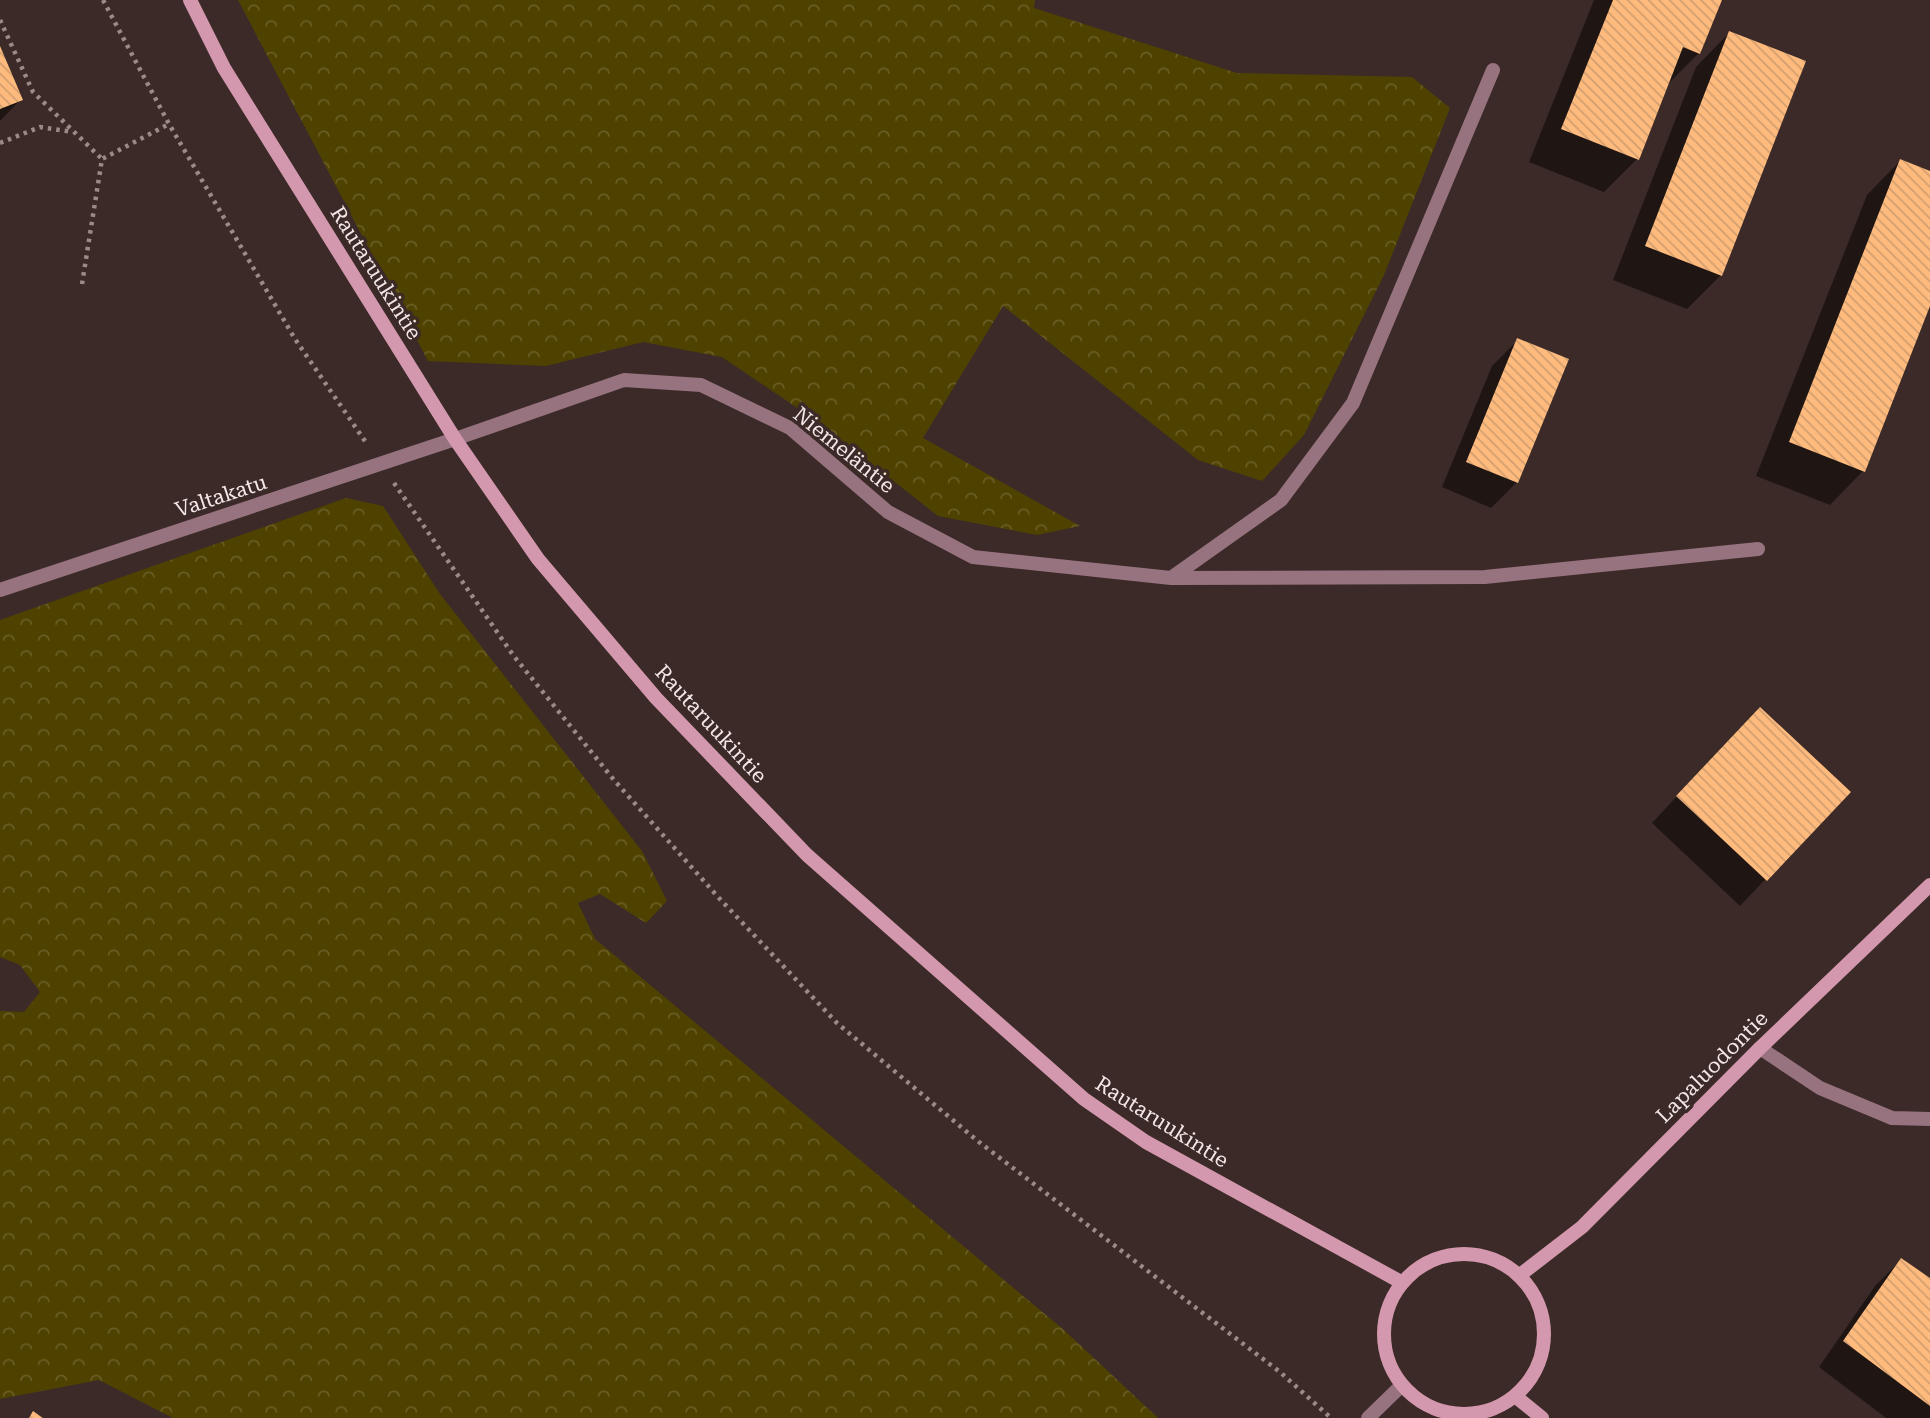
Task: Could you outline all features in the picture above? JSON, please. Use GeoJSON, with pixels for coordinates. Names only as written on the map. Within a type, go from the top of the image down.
{"type":"FeatureCollection","features":[{"type":"Feature","properties":{"kind":"main road","name":"Rautaruukintie"},"geometry":{"type":"LineString","coordinates":[[190,0],[224,68],[454,439],[538,559],[648,688],[817,864],[1084,1099],[1146,1142],[1401,1282]]}},
{"type":"Feature","properties":{"kind":"main road","name":"Lapaluodontie"},"geometry":{"type":"LineString","coordinates":[[1520,1275],[1581,1227],[1760,1048],[1930,885]]}},
{"type":"Feature","properties":{"kind":"main road"},"geometry":{"type":"LineString","coordinates":[[1472,1253],[1498,1260],[1520,1275],[1536,1297],[1544,1323],[1543,1350],[1532,1376],[1515,1396],[1493,1409],[1469,1414],[1444,1412],[1421,1402],[1402,1385],[1388,1362],[1383,1334],[1388,1307],[1401,1282],[1421,1265],[1446,1255],[1472,1253]]}},
{"type":"Feature","properties":{"kind":"main road"},"geometry":{"type":"LineString","coordinates":[[1515,1396],[1542,1418]]}},
{"type":"Feature","properties":{"kind":"street"},"geometry":{"type":"LineString","coordinates":[[1171,578],[1281,500],[1353,403],[1493,69]]}},
{"type":"Feature","properties":{"kind":"street","name":"Niemeläntie"},"geometry":{"type":"LineString","coordinates":[[454,439],[624,380],[701,385],[790,428],[888,512],[973,557],[1171,578],[1485,577],[1758,549]]}},
{"type":"Feature","properties":{"kind":"street","name":"Valtakatu"},"geometry":{"type":"LineString","coordinates":[[0,590],[454,439]]}},
{"type":"Feature","properties":{"kind":"street"},"geometry":{"type":"LineString","coordinates":[[1760,1048],[1820,1088],[1892,1118],[1930,1119]]}},
{"type":"Feature","properties":{"kind":"street"},"geometry":{"type":"LineString","coordinates":[[1368,1418],[1402,1385]]}},
{"type":"Feature","properties":{"kind":"path"},"geometry":{"type":"LineString","coordinates":[[103,0],[169,124],[295,339],[513,654],[614,780],[719,898],[837,1023],[969,1133],[1280,1372],[1331,1418]]}},
{"type":"Feature","properties":{"kind":"path"},"geometry":{"type":"LineString","coordinates":[[0,20],[33,92],[102,159]]}},
{"type":"Feature","properties":{"kind":"path"},"geometry":{"type":"LineString","coordinates":[[102,159],[169,124]]}},
{"type":"Feature","properties":{"kind":"path"},"geometry":{"type":"LineString","coordinates":[[0,143],[40,127],[74,132]]}},
{"type":"Feature","properties":{"kind":"path"},"geometry":{"type":"LineString","coordinates":[[82,284],[102,159]]}},
{"type":"Feature","properties":{"kind":"green space"},"geometry":{"type":"Polygon","coordinates":[[[238,0],[1035,0],[1034,8],[1237,73],[1412,77],[1450,108],[1384,275],[1304,435],[1262,481],[1198,460],[1003,306],[923,438],[1080,526],[1037,535],[938,516],[821,424],[722,357],[643,342],[546,366],[428,361],[238,0]]]}},
{"type":"Feature","properties":{"kind":"green space"},"geometry":{"type":"Polygon","coordinates":[[[346,498],[383,506],[440,594],[642,851],[667,901],[646,923],[600,894],[578,903],[595,939],[1064,1330],[1158,1418],[173,1418],[99,1380],[0,1399],[0,1011],[24,1012],[40,992],[20,965],[0,957],[0,620],[346,498]]]}},
{"type":"Feature","properties":{"kind":"building"},"geometry":{"type":"Polygon","coordinates":[[[1613,0],[1722,0],[1700,54],[1683,47],[1639,160],[1561,129],[1613,0]]]}},
{"type":"Feature","properties":{"kind":"building"},"geometry":{"type":"Polygon","coordinates":[[[1729,31],[1806,61],[1722,276],[1645,246],[1729,31]]]}},
{"type":"Feature","properties":{"kind":"building"},"geometry":{"type":"Polygon","coordinates":[[[0,46],[23,100],[0,109],[0,46]]]}},
{"type":"Feature","properties":{"kind":"building"},"geometry":{"type":"Polygon","coordinates":[[[1900,159],[1930,171],[1930,306],[1865,472],[1789,442],[1900,159]]]}},
{"type":"Feature","properties":{"kind":"building"},"geometry":{"type":"Polygon","coordinates":[[[1517,338],[1569,359],[1518,483],[1466,462],[1517,338]]]}},
{"type":"Feature","properties":{"kind":"building"},"geometry":{"type":"Polygon","coordinates":[[[1760,707],[1851,792],[1767,881],[1676,796],[1760,707]]]}},
{"type":"Feature","properties":{"kind":"building"},"geometry":{"type":"Polygon","coordinates":[[[1901,1258],[1930,1278],[1930,1406],[1843,1341],[1901,1258]]]}},
{"type":"Feature","properties":{"kind":"building"},"geometry":{"type":"Polygon","coordinates":[[[33,1411],[43,1418],[29,1418],[33,1411]]]}}]}
